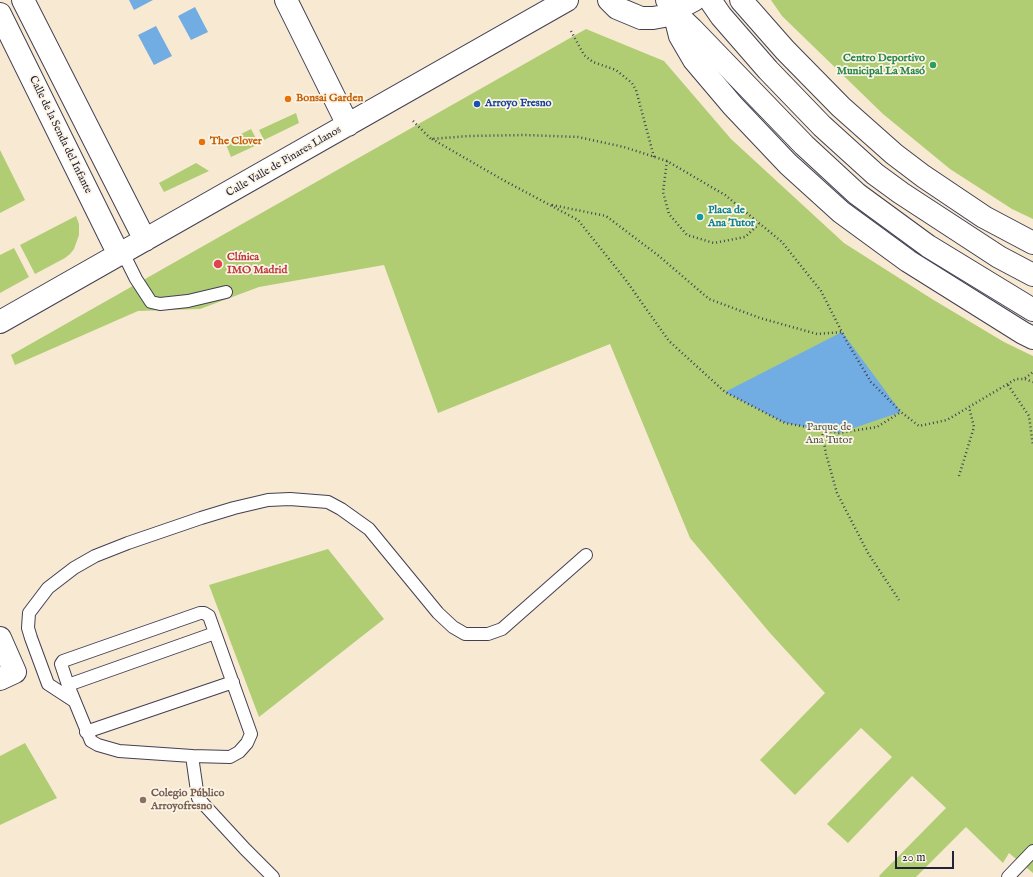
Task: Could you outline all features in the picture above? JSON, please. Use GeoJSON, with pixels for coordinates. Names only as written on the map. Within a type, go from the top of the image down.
{"type":"FeatureCollection","features":[{"type":"Feature","properties":{"kind":"main road"},"geometry":{"type":"LineString","coordinates":[[24,0],[145,240]]}},
{"type":"Feature","properties":{"kind":"main road"},"geometry":{"type":"LineString","coordinates":[[286,0],[348,126]]}},
{"type":"Feature","properties":{"kind":"main road","name":"Calle Valle de Pinares Llanos"},"geometry":{"type":"LineString","coordinates":[[0,322],[348,126],[567,0]]}},
{"type":"Feature","properties":{"kind":"main road"},"geometry":{"type":"LineString","coordinates":[[609,0],[617,8],[642,18],[664,16],[670,6],[694,0]]}},
{"type":"Feature","properties":{"kind":"main road"},"geometry":{"type":"LineString","coordinates":[[710,0],[721,16],[768,70],[822,126],[875,174],[901,193],[999,257],[1033,275]]}},
{"type":"Feature","properties":{"kind":"main road"},"geometry":{"type":"LineString","coordinates":[[741,0],[813,79],[841,107],[894,154],[923,176],[978,213],[1033,243]]}},
{"type":"Feature","properties":{"kind":"main road"},"geometry":{"type":"LineString","coordinates":[[670,6],[804,145],[857,194],[928,246],[1033,310]]}},
{"type":"Feature","properties":{"kind":"main road"},"geometry":{"type":"LineString","coordinates":[[670,6],[680,36],[694,60],[732,106],[788,164],[841,212],[908,262],[1033,338]]}},
{"type":"Feature","properties":{"kind":"main road","name":"Calle de la Senda del Infante"},"geometry":{"type":"LineString","coordinates":[[0,14],[121,254]]}},
{"type":"Feature","properties":{"kind":"main road"},"geometry":{"type":"LineString","coordinates":[[0,638],[7,676]]}},
{"type":"Feature","properties":{"kind":"lane"},"geometry":{"type":"LineString","coordinates":[[121,254],[150,302],[160,304],[188,301],[226,292]]}},
{"type":"Feature","properties":{"kind":"lane"},"geometry":{"type":"LineString","coordinates":[[74,700],[48,684],[28,628],[29,613],[48,588],[74,568],[95,556],[128,542],[234,508],[268,500],[290,499],[328,502],[341,509],[369,529],[438,612],[453,627],[465,634],[488,634],[502,629],[586,555]]}},
{"type":"Feature","properties":{"kind":"lane"},"geometry":{"type":"LineString","coordinates":[[200,613],[204,613],[209,616],[251,734],[247,743],[239,752],[230,757],[119,751],[98,745],[91,741],[86,732],[68,685],[61,668],[63,661],[200,613]]}},
{"type":"Feature","properties":{"kind":"lane"},"geometry":{"type":"LineString","coordinates":[[68,685],[215,633]]}},
{"type":"Feature","properties":{"kind":"lane"},"geometry":{"type":"LineString","coordinates":[[86,732],[233,682]]}},
{"type":"Feature","properties":{"kind":"lane"},"geometry":{"type":"LineString","coordinates":[[192,756],[198,798],[273,877]]}},
{"type":"Feature","properties":{"kind":"lane"},"geometry":{"type":"LineString","coordinates":[[1008,877],[1033,851]]}},
{"type":"Feature","properties":{"kind":"path"},"geometry":{"type":"LineString","coordinates":[[570,31],[584,54],[593,62],[616,70],[632,83],[636,90],[654,157]]}},
{"type":"Feature","properties":{"kind":"path"},"geometry":{"type":"LineString","coordinates":[[413,121],[431,139],[578,220],[625,279],[669,341],[725,392],[786,423],[839,433],[878,427],[901,412]]}},
{"type":"Feature","properties":{"kind":"path"},"geometry":{"type":"LineString","coordinates":[[431,139],[469,136],[525,135],[578,137],[624,146],[667,161],[725,196],[782,242],[821,292],[842,332],[872,382],[901,412],[919,426],[947,420],[1016,379],[1024,379],[1033,382]]}},
{"type":"Feature","properties":{"kind":"path"},"geometry":{"type":"LineString","coordinates":[[667,161],[663,192],[669,214],[687,235],[714,243],[745,237],[759,224]]}},
{"type":"Feature","properties":{"kind":"path"},"geometry":{"type":"LineString","coordinates":[[547,204],[606,216],[659,256],[709,299],[760,318],[817,334],[842,332]]}},
{"type":"Feature","properties":{"kind":"path"},"geometry":{"type":"LineString","coordinates":[[1024,379],[1033,372]]}},
{"type":"Feature","properties":{"kind":"path"},"geometry":{"type":"LineString","coordinates":[[1008,385],[1029,416],[1033,446]]}},
{"type":"Feature","properties":{"kind":"path"},"geometry":{"type":"LineString","coordinates":[[959,476],[974,427],[969,407]]}},
{"type":"Feature","properties":{"kind":"path"},"geometry":{"type":"LineString","coordinates":[[822,430],[826,454],[837,493],[868,553],[899,600]]}},
{"type":"Feature","properties":{"kind":"green space","name":"Centro Deportivo Municipal La Masó"},"geometry":{"type":"Polygon","coordinates":[[[771,0],[1033,0],[1033,219],[1012,209],[950,169],[883,114],[782,16],[771,0]]]}},
{"type":"Feature","properties":{"kind":"green space","name":"Parque de Ana Tutor"},"geometry":{"type":"Polygon","coordinates":[[[586,29],[664,61],[731,139],[844,243],[932,299],[1004,342],[1033,356],[1033,873],[1009,853],[1003,863],[966,827],[916,877],[880,877],[879,876],[946,808],[912,776],[848,843],[827,824],[892,757],[861,728],[795,795],[760,760],[825,693],[770,633],[690,538],[610,344],[438,413],[384,265],[259,287],[200,309],[138,311],[15,365],[11,355],[586,29]]]}},
{"type":"Feature","properties":{"kind":"green space"},"geometry":{"type":"Polygon","coordinates":[[[296,113],[299,123],[264,140],[259,130],[296,113]]]}},
{"type":"Feature","properties":{"kind":"green space"},"geometry":{"type":"Polygon","coordinates":[[[251,129],[259,144],[231,157],[225,142],[251,129]]]}},
{"type":"Feature","properties":{"kind":"green space"},"geometry":{"type":"Polygon","coordinates":[[[0,150],[25,200],[0,213],[0,150]]]}},
{"type":"Feature","properties":{"kind":"green space"},"geometry":{"type":"Polygon","coordinates":[[[196,163],[209,171],[164,192],[159,183],[196,163]]]}},
{"type":"Feature","properties":{"kind":"green space"},"geometry":{"type":"Polygon","coordinates":[[[76,216],[79,224],[79,235],[74,249],[65,258],[35,274],[20,245],[76,216]]]}},
{"type":"Feature","properties":{"kind":"green space"},"geometry":{"type":"Polygon","coordinates":[[[14,248],[29,277],[0,293],[0,255],[14,248]]]}},
{"type":"Feature","properties":{"kind":"green space"},"geometry":{"type":"Polygon","coordinates":[[[328,549],[384,619],[259,717],[209,585],[328,549]]]}},
{"type":"Feature","properties":{"kind":"green space"},"geometry":{"type":"Polygon","coordinates":[[[25,743],[57,798],[0,825],[0,756],[25,743]]]}},
{"type":"Feature","properties":{"kind":"water"},"geometry":{"type":"Polygon","coordinates":[[[129,0],[153,0],[134,10],[129,0]]]}},
{"type":"Feature","properties":{"kind":"water"},"geometry":{"type":"Polygon","coordinates":[[[195,7],[208,32],[191,40],[178,16],[195,7]]]}},
{"type":"Feature","properties":{"kind":"water"},"geometry":{"type":"Polygon","coordinates":[[[156,26],[172,56],[154,65],[138,35],[156,26]]]}},
{"type":"Feature","properties":{"kind":"water"},"geometry":{"type":"Polygon","coordinates":[[[842,332],[901,412],[839,433],[785,423],[725,392],[842,332]]]}},
{"type":"Feature","properties":{"kind":"place","name":"Centro Deportivo Municipal La Masó"},"geometry":{"type":"Point","coordinates":[933,65]}},
{"type":"Feature","properties":{"kind":"place","name":"Bonsai Garden"},"geometry":{"type":"Point","coordinates":[288,99]}},
{"type":"Feature","properties":{"kind":"place","name":"Arroyo Fresno"},"geometry":{"type":"Point","coordinates":[477,104]}},
{"type":"Feature","properties":{"kind":"place","name":"The Clover"},"geometry":{"type":"Point","coordinates":[202,142]}},
{"type":"Feature","properties":{"kind":"place","name":"Placa de Ana Tutor"},"geometry":{"type":"Point","coordinates":[700,217]}},
{"type":"Feature","properties":{"kind":"place","name":"Clínica IMO Madrid"},"geometry":{"type":"Point","coordinates":[218,264]}},
{"type":"Feature","properties":{"kind":"place","name":"Colegio Público Arroyofresno"},"geometry":{"type":"Point","coordinates":[143,800]}}]}
